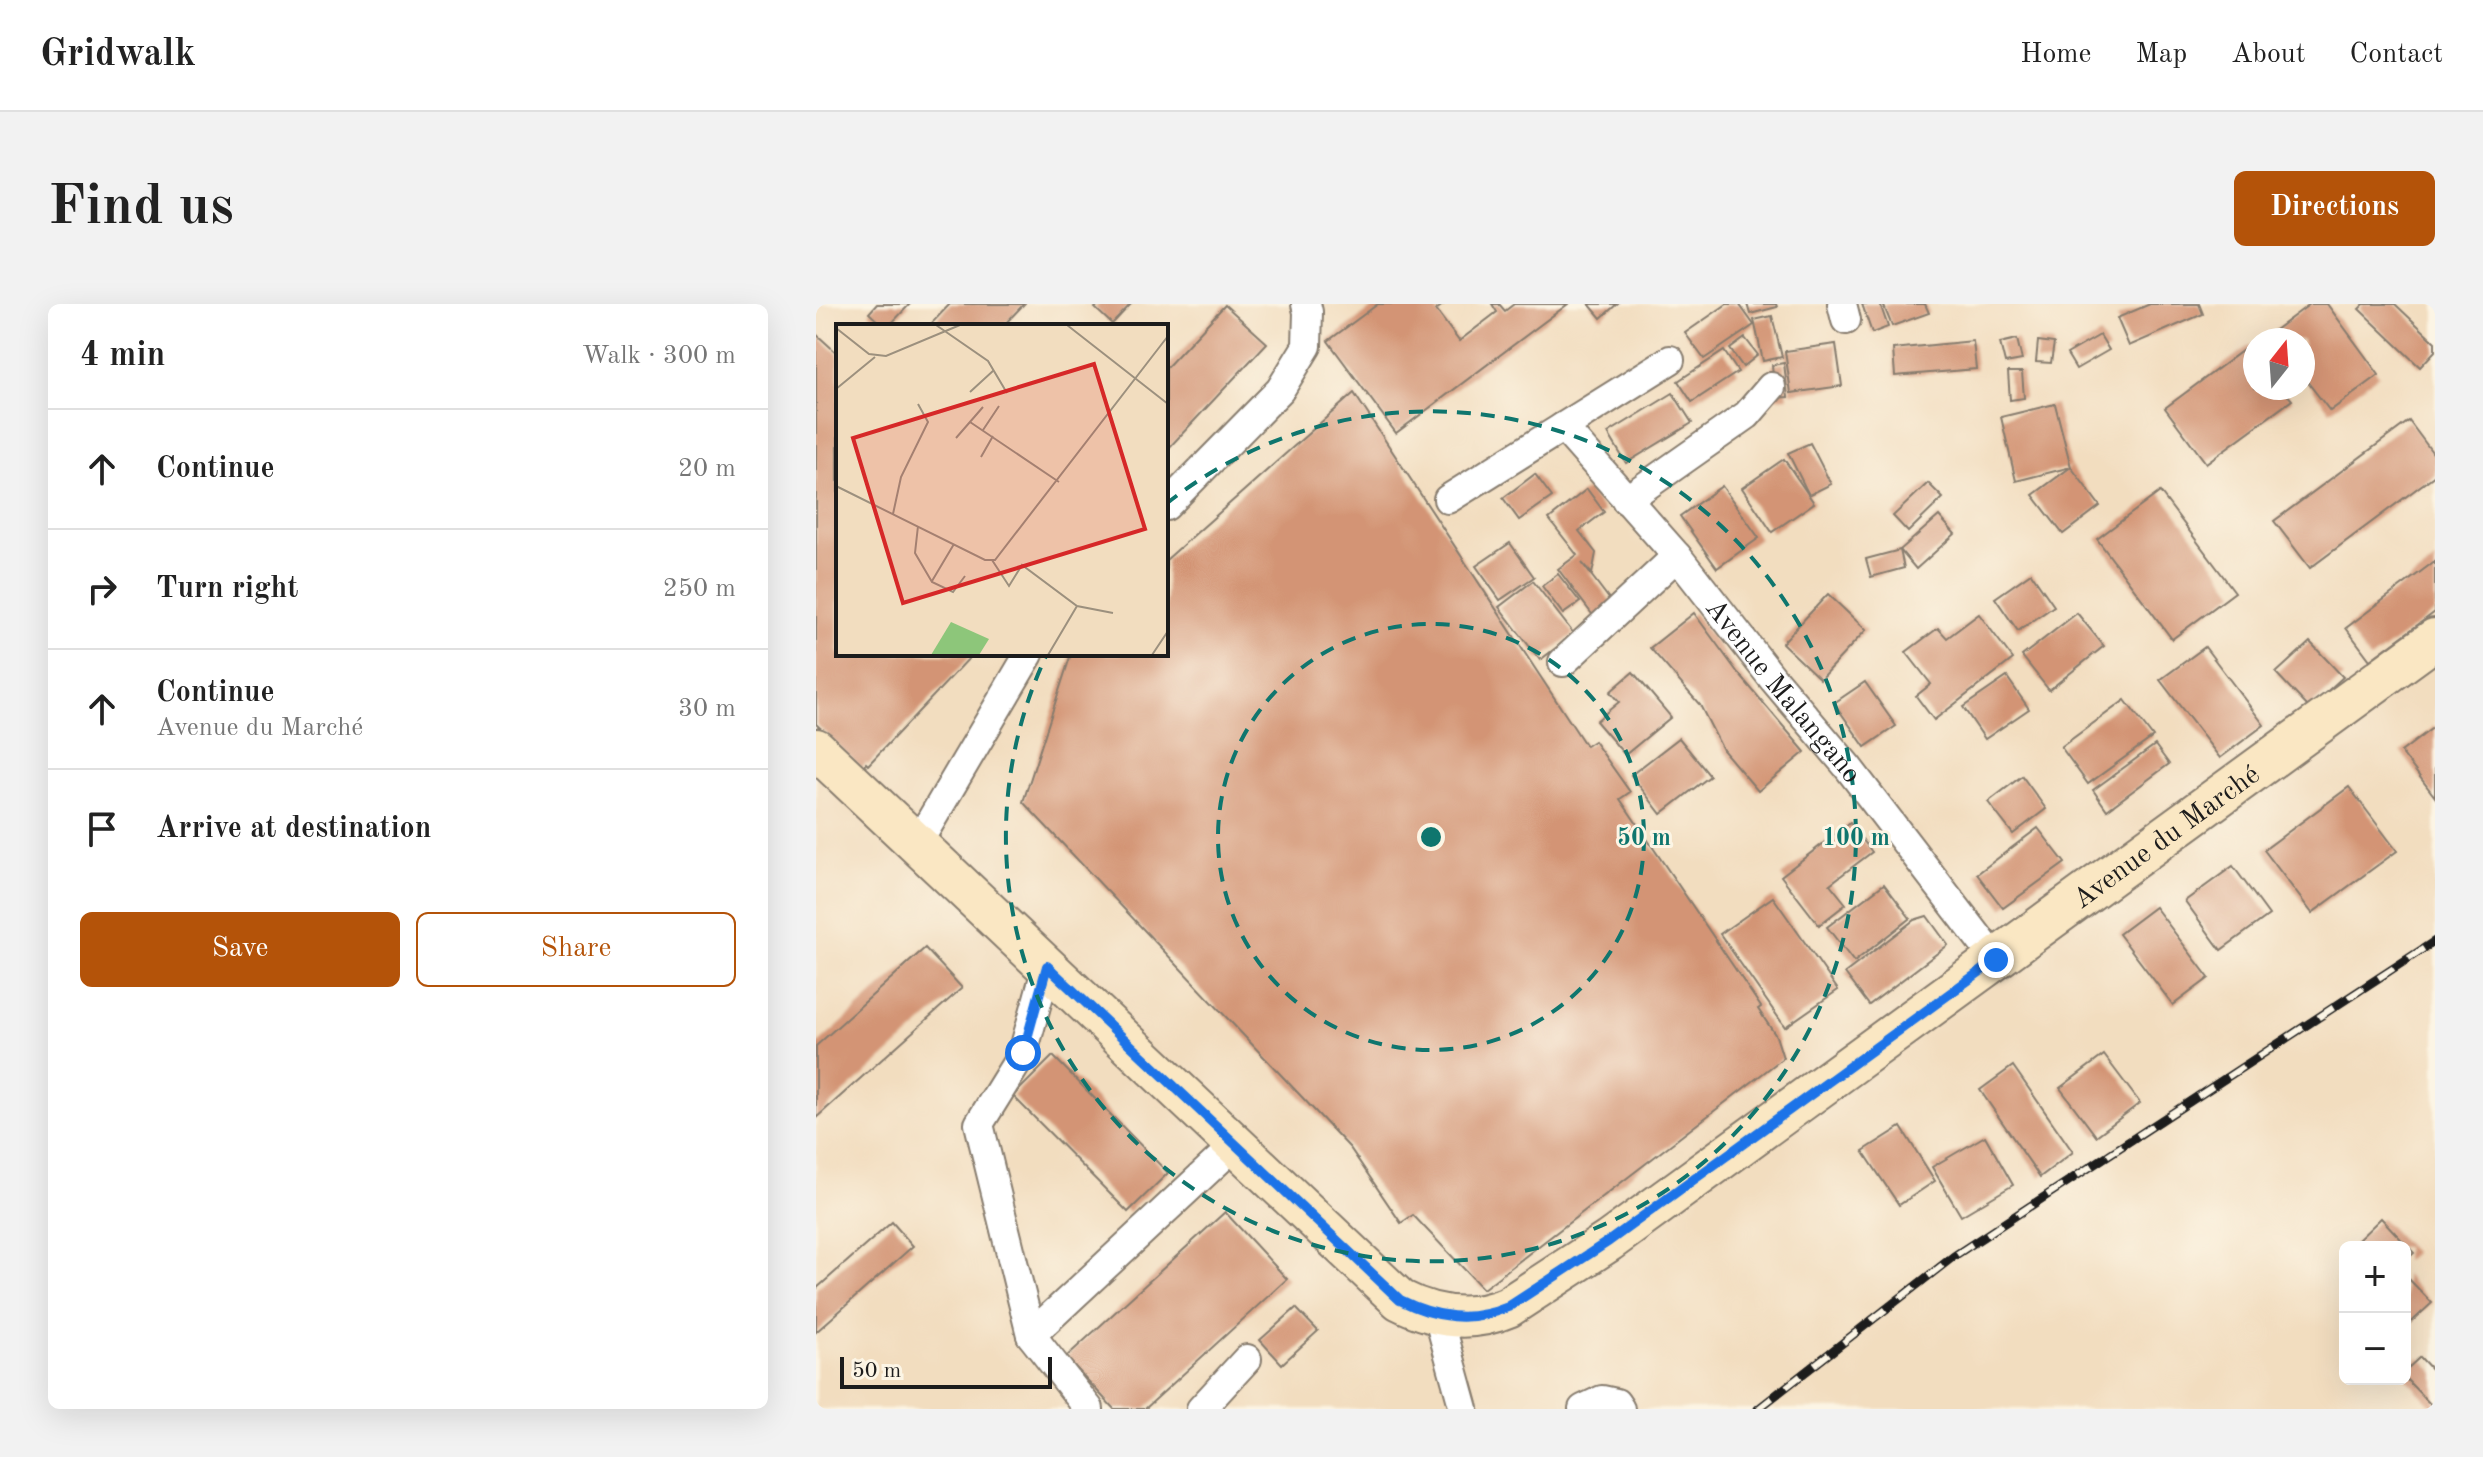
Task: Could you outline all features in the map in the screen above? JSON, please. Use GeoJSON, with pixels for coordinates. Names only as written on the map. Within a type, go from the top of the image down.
{"type":"FeatureCollection","features":[{"type":"Feature","properties":{"kind":"street"},"geometry":{"type":"LineString","coordinates":[[1168,504],[1280,390],[1307,346],[1306,304]]}},
{"type":"Feature","properties":{"kind":"street"},"geometry":{"type":"LineString","coordinates":[[1448,499],[1670,360]]}},
{"type":"Feature","properties":{"kind":"street"},"geometry":{"type":"LineString","coordinates":[[1626,500],[1747,415],[1771,387]]}},
{"type":"Feature","properties":{"kind":"street","name":"Avenue Malangano"},"geometry":{"type":"LineString","coordinates":[[1563,427],[1677,556],[1774,680],[1847,766],[1996,960]]}},
{"type":"Feature","properties":{"kind":"street"},"geometry":{"type":"LineString","coordinates":[[1563,662],[1677,556]]}},
{"type":"Feature","properties":{"kind":"street","name":"Avenue du Marché"},"geometry":{"type":"LineString","coordinates":[[1438,1315],[1460,1318],[1492,1314],[1508,1307],[1609,1241],[2435,639]]}},
{"type":"Feature","properties":{"kind":"street"},"geometry":{"type":"LineString","coordinates":[[917,844],[1028,656]]}},
{"type":"Feature","properties":{"kind":"street"},"geometry":{"type":"LineString","coordinates":[[816,749],[1400,1300],[1438,1315],[1464,1409]]}},
{"type":"Feature","properties":{"kind":"street"},"geometry":{"type":"LineString","coordinates":[[1047,966],[1023,1053],[979,1124],[1031,1335],[1089,1409]]}},
{"type":"Feature","properties":{"kind":"street"},"geometry":{"type":"LineString","coordinates":[[1031,1335],[1236,1144]]}},
{"type":"Feature","properties":{"kind":"street"},"geometry":{"type":"LineString","coordinates":[[1201,1409],[1247,1359]]}},
{"type":"Feature","properties":{"kind":"street"},"geometry":{"type":"LineString","coordinates":[[1583,1409],[1602,1400],[1616,1403],[1620,1409]]}},
{"type":"Feature","properties":{"kind":"building"},"geometry":{"type":"Polygon","coordinates":[[[877,304],[910,304],[891,324],[881,324],[869,313],[877,304]]]}},
{"type":"Feature","properties":{"kind":"building"},"geometry":{"type":"Polygon","coordinates":[[[950,304],[1024,304],[1005,324],[931,324],[950,304]]]}},
{"type":"Feature","properties":{"kind":"building"},"geometry":{"type":"Polygon","coordinates":[[[1099,304],[1131,304],[1112,324],[1095,308],[1099,304]]]}},
{"type":"Feature","properties":{"kind":"building"},"geometry":{"type":"Polygon","coordinates":[[[1378,304],[1444,304],[1436,310],[1459,341],[1497,312],[1492,304],[1499,304],[1505,311],[1514,304],[1568,304],[1396,433],[1328,341],[1378,304]]]}},
{"type":"Feature","properties":{"kind":"building"},"geometry":{"type":"Polygon","coordinates":[[[1589,304],[1617,304],[1601,318],[1589,304]]]}},
{"type":"Feature","properties":{"kind":"building"},"geometry":{"type":"Polygon","coordinates":[[[1727,304],[1739,304],[1754,325],[1704,359],[1685,333],[1727,304]]]}},
{"type":"Feature","properties":{"kind":"building"},"geometry":{"type":"Polygon","coordinates":[[[1747,304],[1776,304],[1777,307],[1750,314],[1747,304]]]}},
{"type":"Feature","properties":{"kind":"building"},"geometry":{"type":"Polygon","coordinates":[[[1862,304],[1880,304],[1888,327],[1872,333],[1862,304]]]}},
{"type":"Feature","properties":{"kind":"building"},"geometry":{"type":"Polygon","coordinates":[[[1883,304],[1925,304],[1929,313],[1892,326],[1883,304]]]}},
{"type":"Feature","properties":{"kind":"building"},"geometry":{"type":"Polygon","coordinates":[[[2150,304],[2199,304],[2203,314],[2129,346],[2117,318],[2150,304]]]}},
{"type":"Feature","properties":{"kind":"building"},"geometry":{"type":"Polygon","coordinates":[[[2310,304],[2327,304],[2379,375],[2330,411],[2315,392],[2315,328],[2278,328],[2310,304]]]}},
{"type":"Feature","properties":{"kind":"building"},"geometry":{"type":"Polygon","coordinates":[[[2364,304],[2395,304],[2435,342],[2435,351],[2420,367],[2359,309],[2364,304]]]}},
{"type":"Feature","properties":{"kind":"building"},"geometry":{"type":"Polygon","coordinates":[[[1225,305],[1267,343],[1168,449],[1168,366],[1225,305]]]}},
{"type":"Feature","properties":{"kind":"building"},"geometry":{"type":"Polygon","coordinates":[[[1772,316],[1782,357],[1763,361],[1754,320],[1772,316]]]}},
{"type":"Feature","properties":{"kind":"building"},"geometry":{"type":"Polygon","coordinates":[[[816,334],[836,352],[836,656],[971,656],[862,768],[816,724],[816,334]]]}},
{"type":"Feature","properties":{"kind":"building"},"geometry":{"type":"Polygon","coordinates":[[[2100,335],[2109,350],[2076,369],[2067,354],[2100,335]]]}},
{"type":"Feature","properties":{"kind":"building"},"geometry":{"type":"Polygon","coordinates":[[[1745,338],[1758,355],[1743,367],[1730,349],[1745,338]]]}},
{"type":"Feature","properties":{"kind":"building"},"geometry":{"type":"Polygon","coordinates":[[[2017,339],[2022,360],[2005,363],[2000,343],[2017,339]]]}},
{"type":"Feature","properties":{"kind":"building"},"geometry":{"type":"Polygon","coordinates":[[[1973,341],[1976,369],[1895,376],[1893,349],[1973,341]]]}},
{"type":"Feature","properties":{"kind":"building"},"geometry":{"type":"Polygon","coordinates":[[[2038,341],[2054,343],[2051,363],[2036,362],[2038,341]]]}},
{"type":"Feature","properties":{"kind":"building"},"geometry":{"type":"Polygon","coordinates":[[[1836,344],[1842,386],[1791,393],[1785,351],[1836,344]]]}},
{"type":"Feature","properties":{"kind":"building"},"geometry":{"type":"Polygon","coordinates":[[[2243,350],[2243,400],[2292,400],[2206,463],[2165,408],[2243,350]]]}},
{"type":"Feature","properties":{"kind":"building"},"geometry":{"type":"Polygon","coordinates":[[[1724,351],[1738,372],[1692,402],[1678,381],[1724,351]]]}},
{"type":"Feature","properties":{"kind":"building"},"geometry":{"type":"Polygon","coordinates":[[[1784,363],[1788,397],[1775,398],[1772,365],[1784,363]]]}},
{"type":"Feature","properties":{"kind":"building"},"geometry":{"type":"Polygon","coordinates":[[[2008,372],[2022,372],[2024,398],[2010,400],[2008,372]]]}},
{"type":"Feature","properties":{"kind":"building"},"geometry":{"type":"Polygon","coordinates":[[[1354,393],[1586,746],[1594,741],[1630,792],[1620,799],[1761,1007],[1758,1009],[1776,1036],[1783,1058],[1483,1289],[1413,1215],[1401,1223],[1350,1148],[1023,802],[1070,656],[1168,656],[1168,558],[1354,393]]]}},
{"type":"Feature","properties":{"kind":"building"},"geometry":{"type":"Polygon","coordinates":[[[1673,393],[1692,423],[1626,463],[1608,433],[1673,393]]]}},
{"type":"Feature","properties":{"kind":"building"},"geometry":{"type":"Polygon","coordinates":[[[2055,404],[2071,467],[2016,481],[2001,417],[2055,404]]]}},
{"type":"Feature","properties":{"kind":"building"},"geometry":{"type":"Polygon","coordinates":[[[2409,421],[2435,456],[2435,475],[2310,568],[2274,521],[2409,421]]]}},
{"type":"Feature","properties":{"kind":"building"},"geometry":{"type":"Polygon","coordinates":[[[1810,443],[1831,484],[1809,495],[1788,453],[1810,443]]]}},
{"type":"Feature","properties":{"kind":"building"},"geometry":{"type":"Polygon","coordinates":[[[1784,459],[1814,503],[1772,532],[1742,488],[1784,459]]]}},
{"type":"Feature","properties":{"kind":"building"},"geometry":{"type":"Polygon","coordinates":[[[2071,467],[2100,506],[2063,534],[2033,495],[2071,467]]]}},
{"type":"Feature","properties":{"kind":"building"},"geometry":{"type":"Polygon","coordinates":[[[1535,474],[1552,497],[1519,520],[1503,498],[1535,474]]]}},
{"type":"Feature","properties":{"kind":"building"},"geometry":{"type":"Polygon","coordinates":[[[1928,483],[1943,498],[1908,532],[1893,516],[1928,483]]]}},
{"type":"Feature","properties":{"kind":"building"},"geometry":{"type":"Polygon","coordinates":[[[1722,486],[1759,538],[1717,568],[1680,516],[1722,486]]]}},
{"type":"Feature","properties":{"kind":"building"},"geometry":{"type":"Polygon","coordinates":[[[1587,489],[1604,512],[1579,531],[1596,553],[1592,574],[1582,563],[1613,604],[1595,618],[1558,569],[1577,555],[1549,519],[1587,489]]]}},
{"type":"Feature","properties":{"kind":"building"},"geometry":{"type":"Polygon","coordinates":[[[2160,492],[2235,592],[2172,639],[2097,539],[2160,492]]]}},
{"type":"Feature","properties":{"kind":"building"},"geometry":{"type":"Polygon","coordinates":[[[1939,516],[1955,534],[1916,569],[1900,550],[1939,516]]]}},
{"type":"Feature","properties":{"kind":"building"},"geometry":{"type":"Polygon","coordinates":[[[1510,543],[1534,577],[1500,600],[1476,566],[1510,543]]]}},
{"type":"Feature","properties":{"kind":"building"},"geometry":{"type":"Polygon","coordinates":[[[1900,550],[1904,568],[1871,577],[1866,559],[1900,550]]]}},
{"type":"Feature","properties":{"kind":"building"},"geometry":{"type":"Polygon","coordinates":[[[2435,561],[2435,612],[2370,660],[2346,628],[2435,561]]]}},
{"type":"Feature","properties":{"kind":"building"},"geometry":{"type":"Polygon","coordinates":[[[2031,573],[2054,606],[2018,631],[1995,598],[2031,573]]]}},
{"type":"Feature","properties":{"kind":"building"},"geometry":{"type":"Polygon","coordinates":[[[1558,574],[1580,602],[1563,614],[1542,586],[1558,574]]]}},
{"type":"Feature","properties":{"kind":"building"},"geometry":{"type":"Polygon","coordinates":[[[1533,581],[1574,634],[1540,660],[1499,607],[1533,581]]]}},
{"type":"Feature","properties":{"kind":"building"},"geometry":{"type":"Polygon","coordinates":[[[1828,594],[1866,630],[1820,679],[1782,643],[1828,594]]]}},
{"type":"Feature","properties":{"kind":"building"},"geometry":{"type":"Polygon","coordinates":[[[1694,613],[1738,673],[1805,752],[1758,791],[1723,750],[1700,705],[1650,648],[1694,613]]]}},
{"type":"Feature","properties":{"kind":"building"},"geometry":{"type":"Polygon","coordinates":[[[2077,613],[2104,646],[2049,690],[2022,656],[2077,613]]]}},
{"type":"Feature","properties":{"kind":"building"},"geometry":{"type":"Polygon","coordinates":[[[1979,614],[2013,659],[1934,720],[1916,696],[1931,684],[1906,652],[1938,628],[1947,638],[1979,614]]]}},
{"type":"Feature","properties":{"kind":"building"},"geometry":{"type":"Polygon","coordinates":[[[2310,642],[2343,677],[2309,708],[2276,673],[2310,642]]]}},
{"type":"Feature","properties":{"kind":"building"},"geometry":{"type":"Polygon","coordinates":[[[2205,647],[2264,725],[2220,758],[2160,680],[2205,647]]]}},
{"type":"Feature","properties":{"kind":"building"},"geometry":{"type":"Polygon","coordinates":[[[1633,672],[1671,717],[1625,755],[1596,721],[1619,702],[1610,692],[1633,672]]]}},
{"type":"Feature","properties":{"kind":"building"},"geometry":{"type":"Polygon","coordinates":[[[2007,677],[2029,709],[1985,739],[1963,707],[2007,677]]]}},
{"type":"Feature","properties":{"kind":"building"},"geometry":{"type":"Polygon","coordinates":[[[1865,682],[1896,726],[1865,747],[1834,703],[1865,682]]]}},
{"type":"Feature","properties":{"kind":"building"},"geometry":{"type":"Polygon","coordinates":[[[2125,700],[2153,737],[2088,784],[2061,747],[2125,700]]]}},
{"type":"Feature","properties":{"kind":"building"},"geometry":{"type":"Polygon","coordinates":[[[2435,726],[2435,797],[2401,752],[2435,726]]]}},
{"type":"Feature","properties":{"kind":"building"},"geometry":{"type":"Polygon","coordinates":[[[1679,738],[1710,776],[1661,814],[1631,775],[1679,738]]]}},
{"type":"Feature","properties":{"kind":"building"},"geometry":{"type":"Polygon","coordinates":[[[2155,745],[2169,764],[2107,810],[2093,790],[2155,745]]]}},
{"type":"Feature","properties":{"kind":"building"},"geometry":{"type":"Polygon","coordinates":[[[2022,776],[2046,809],[2013,834],[1988,802],[2022,776]]]}},
{"type":"Feature","properties":{"kind":"building"},"geometry":{"type":"Polygon","coordinates":[[[2349,787],[2397,851],[2312,913],[2264,850],[2349,787]]]}},
{"type":"Feature","properties":{"kind":"building"},"geometry":{"type":"Polygon","coordinates":[[[1850,823],[1872,852],[1830,884],[1846,904],[1819,925],[1781,876],[1850,823]]]}},
{"type":"Feature","properties":{"kind":"building"},"geometry":{"type":"Polygon","coordinates":[[[2038,828],[2065,863],[2003,908],[1977,874],[2038,828]]]}},
{"type":"Feature","properties":{"kind":"building"},"geometry":{"type":"Polygon","coordinates":[[[2233,866],[2269,915],[2221,950],[2185,901],[2233,866]]]}},
{"type":"Feature","properties":{"kind":"building"},"geometry":{"type":"Polygon","coordinates":[[[1884,884],[1910,918],[1854,962],[1827,927],[1884,884]]]}},
{"type":"Feature","properties":{"kind":"building"},"geometry":{"type":"Polygon","coordinates":[[[1773,897],[1838,990],[1785,1027],[1720,934],[1773,897]]]}},
{"type":"Feature","properties":{"kind":"building"},"geometry":{"type":"Polygon","coordinates":[[[2155,907],[2209,978],[2173,1005],[2119,934],[2155,907]]]}},
{"type":"Feature","properties":{"kind":"building"},"geometry":{"type":"Polygon","coordinates":[[[1927,916],[1948,945],[1869,1005],[1845,973],[1914,920],[1927,916]]]}},
{"type":"Feature","properties":{"kind":"building"},"geometry":{"type":"Polygon","coordinates":[[[925,948],[962,988],[816,1118],[816,1046],[925,948]]]}},
{"type":"Feature","properties":{"kind":"building"},"geometry":{"type":"Polygon","coordinates":[[[2104,1055],[2140,1103],[2096,1136],[2060,1088],[2104,1055]]]}},
{"type":"Feature","properties":{"kind":"building"},"geometry":{"type":"Polygon","coordinates":[[[1053,1056],[1168,1173],[1128,1212],[1013,1096],[1053,1056]]]}},
{"type":"Feature","properties":{"kind":"building"},"geometry":{"type":"Polygon","coordinates":[[[2013,1066],[2073,1152],[2040,1177],[1980,1090],[2013,1066]]]}},
{"type":"Feature","properties":{"kind":"building"},"geometry":{"type":"Polygon","coordinates":[[[1901,1127],[1935,1181],[1899,1205],[1863,1151],[1901,1127]]]}},
{"type":"Feature","properties":{"kind":"building"},"geometry":{"type":"Polygon","coordinates":[[[1985,1136],[2013,1185],[1961,1216],[1932,1167],[1985,1136]]]}},
{"type":"Feature","properties":{"kind":"building"},"geometry":{"type":"Polygon","coordinates":[[[1225,1212],[1287,1279],[1145,1409],[1114,1409],[1066,1357],[1225,1212]]]}},
{"type":"Feature","properties":{"kind":"building"},"geometry":{"type":"Polygon","coordinates":[[[2381,1218],[2403,1241],[2357,1241],[2381,1218]]]}},
{"type":"Feature","properties":{"kind":"building"},"geometry":{"type":"Polygon","coordinates":[[[892,1222],[913,1246],[816,1332],[816,1289],[892,1222]]]}},
{"type":"Feature","properties":{"kind":"building"},"geometry":{"type":"Polygon","coordinates":[[[2411,1281],[2432,1303],[2411,1322],[2411,1281]]]}},
{"type":"Feature","properties":{"kind":"building"},"geometry":{"type":"Polygon","coordinates":[[[1296,1308],[1318,1331],[1282,1364],[1260,1340],[1296,1308]]]}},
{"type":"Feature","properties":{"kind":"building"},"geometry":{"type":"Polygon","coordinates":[[[2420,1357],[2435,1373],[2435,1409],[2411,1384],[2411,1365],[2420,1357]]]}},
{"type":"Feature","properties":{"kind":"railway"},"geometry":{"type":"LineString","coordinates":[[1758,1409],[1954,1256],[2435,941]]}},
{"type":"Feature","properties":{"kind":"route"},"geometry":{"type":"LineString","coordinates":[[1023,1053],[1047,966],[1400,1300],[1438,1315],[1460,1318],[1492,1314],[1508,1307],[1609,1241],[1996,960]]}}]}
